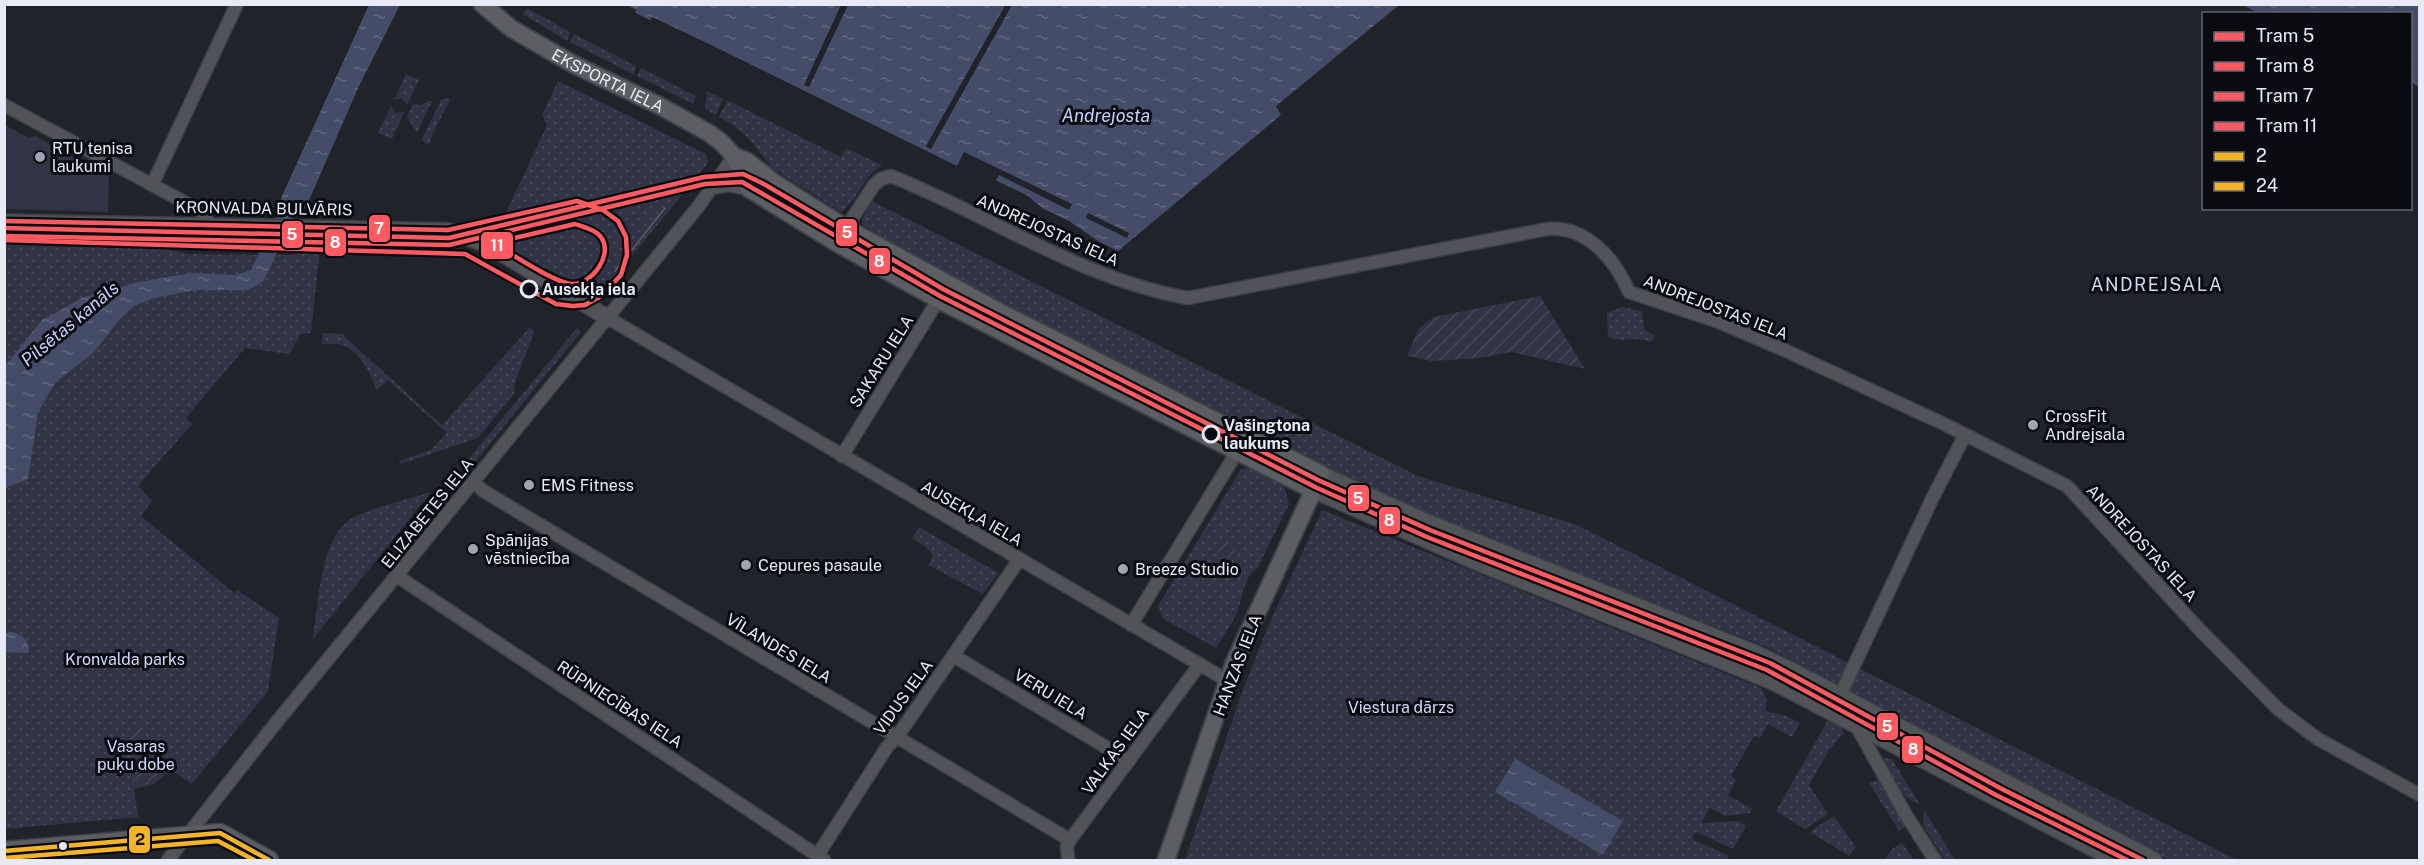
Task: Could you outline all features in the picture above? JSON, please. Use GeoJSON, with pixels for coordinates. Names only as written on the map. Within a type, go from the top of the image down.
{"type":"FeatureCollection","features":[{"type":"Feature","properties":{"kind":"main road","name":"EKSPORTA IELA"},"geometry":{"type":"LineString","coordinates":[[482,4],[512,29],[573,64],[660,106],[709,133],[734,156],[749,189]]}},
{"type":"Feature","properties":{"kind":"main road","name":"EKSPORTA IELA"},"geometry":{"type":"LineString","coordinates":[[734,156],[747,161],[846,228],[948,284],[1321,474]]}},
{"type":"Feature","properties":{"kind":"main road"},"geometry":{"type":"LineString","coordinates":[[749,189],[837,243],[939,300],[1313,490]]}},
{"type":"Feature","properties":{"kind":"main road","name":"HANZAS IELA"},"geometry":{"type":"LineString","coordinates":[[1166,861],[1228,681],[1265,593],[1321,474]]}},
{"type":"Feature","properties":{"kind":"main road"},"geometry":{"type":"LineString","coordinates":[[4,851],[220,833],[269,861]]}},
{"type":"Feature","properties":{"kind":"street"},"geometry":{"type":"LineString","coordinates":[[152,184],[237,4]]}},
{"type":"Feature","properties":{"kind":"street"},"geometry":{"type":"LineString","coordinates":[[4,105],[202,213],[207,225]]}},
{"type":"Feature","properties":{"kind":"street","name":"ELIZABETES IELA"},"geometry":{"type":"LineString","coordinates":[[168,861],[713,188],[734,156]]}},
{"type":"Feature","properties":{"kind":"street","name":"ANDREJOSTAS IELA"},"geometry":{"type":"LineString","coordinates":[[837,243],[874,185],[881,179],[891,176],[1080,266],[1160,293],[1188,298],[1559,228],[1570,230],[1588,240],[1610,258],[1629,292],[1719,322],[1782,349],[2067,486],[2200,630],[2277,709],[2318,739],[2420,795]]}},
{"type":"Feature","properties":{"kind":"street"},"geometry":{"type":"LineString","coordinates":[[713,188],[729,185],[749,189]]}},
{"type":"Feature","properties":{"kind":"street","name":"KRONVALDA BULVĀRIS"},"geometry":{"type":"LineString","coordinates":[[4,222],[449,231],[488,245],[608,318]]}},
{"type":"Feature","properties":{"kind":"street","name":"SAKARU IELA"},"geometry":{"type":"LineString","coordinates":[[842,456],[948,284]]}},
{"type":"Feature","properties":{"kind":"street","name":"AUSEKĻA IELA"},"geometry":{"type":"LineString","coordinates":[[608,318],[1228,681]]}},
{"type":"Feature","properties":{"kind":"street"},"geometry":{"type":"LineString","coordinates":[[1843,689],[1933,497],[1965,435]]}},
{"type":"Feature","properties":{"kind":"street"},"geometry":{"type":"LineString","coordinates":[[1131,625],[1246,437]]}},
{"type":"Feature","properties":{"kind":"street","name":"EKSPORTA IELA"},"geometry":{"type":"LineString","coordinates":[[1321,474],[1434,525],[1753,652],[1856,703],[2154,861]]}},
{"type":"Feature","properties":{"kind":"street","name":"VĪLANDES IELA"},"geometry":{"type":"LineString","coordinates":[[473,482],[485,492],[1070,840]]}},
{"type":"Feature","properties":{"kind":"street"},"geometry":{"type":"LineString","coordinates":[[1313,490],[1476,562],[1773,682],[1881,736],[2115,861]]}},
{"type":"Feature","properties":{"kind":"street","name":"VIDUS IELA"},"geometry":{"type":"LineString","coordinates":[[820,858],[887,747],[897,737],[1019,560]]}},
{"type":"Feature","properties":{"kind":"street","name":"RŪPNIECĪBAS IELA"},"geometry":{"type":"LineString","coordinates":[[397,576],[820,858]]}},
{"type":"Feature","properties":{"kind":"street","name":"VERU IELA"},"geometry":{"type":"LineString","coordinates":[[954,656],[1129,761]]}},
{"type":"Feature","properties":{"kind":"street","name":"VALKAS IELA"},"geometry":{"type":"LineString","coordinates":[[1070,840],[1200,664]]}},
{"type":"Feature","properties":{"kind":"street"},"geometry":{"type":"LineString","coordinates":[[1856,703],[1851,712],[1855,723],[1906,815],[1935,861]]}},
{"type":"Feature","properties":{"kind":"street"},"geometry":{"type":"LineString","coordinates":[[1872,753],[1889,721]]}},
{"type":"Feature","properties":{"kind":"street"},"geometry":{"type":"LineString","coordinates":[[180,861],[187,835]]}},
{"type":"Feature","properties":{"kind":"street"},"geometry":{"type":"LineString","coordinates":[[1068,861],[1067,846],[1070,840]]}},
{"type":"Feature","properties":{"kind":"green space"},"geometry":{"type":"Polygon","coordinates":[[[527,8],[570,32],[567,41],[523,14],[527,8]]]}},
{"type":"Feature","properties":{"kind":"green space"},"geometry":{"type":"Polygon","coordinates":[[[574,34],[636,66],[634,75],[570,42],[574,34]]]}},
{"type":"Feature","properties":{"kind":"green space"},"geometry":{"type":"Polygon","coordinates":[[[641,68],[696,96],[693,104],[637,76],[641,68]]]}},
{"type":"Feature","properties":{"kind":"green space"},"geometry":{"type":"Polygon","coordinates":[[[406,74],[419,80],[407,105],[401,98],[394,100],[406,74]]]}},
{"type":"Feature","properties":{"kind":"green space"},"geometry":{"type":"Polygon","coordinates":[[[558,81],[706,154],[708,163],[599,296],[496,243],[497,218],[504,217],[547,125],[542,115],[558,81]]]}},
{"type":"Feature","properties":{"kind":"green space"},"geometry":{"type":"Polygon","coordinates":[[[707,91],[723,99],[716,115],[705,109],[707,91]]]}},
{"type":"Feature","properties":{"kind":"green space"},"geometry":{"type":"Polygon","coordinates":[[[445,98],[450,100],[429,145],[422,139],[441,100],[445,98]]]}},
{"type":"Feature","properties":{"kind":"green space"},"geometry":{"type":"Polygon","coordinates":[[[727,100],[841,157],[846,148],[882,165],[875,170],[851,203],[841,212],[772,168],[749,139],[732,124],[719,117],[727,100]]]}},
{"type":"Feature","properties":{"kind":"green space"},"geometry":{"type":"Polygon","coordinates":[[[432,101],[417,133],[407,117],[413,104],[421,105],[432,101]]]}},
{"type":"Feature","properties":{"kind":"green space"},"geometry":{"type":"Polygon","coordinates":[[[391,106],[396,113],[404,112],[392,139],[378,133],[391,106]]]}},
{"type":"Feature","properties":{"kind":"green space","name":"RTU tenisa laukumi"},"geometry":{"type":"Polygon","coordinates":[[[5,125],[29,138],[35,136],[109,177],[108,212],[5,209],[5,125]]]}},
{"type":"Feature","properties":{"kind":"green space"},"geometry":{"type":"Polygon","coordinates":[[[872,201],[1418,476],[1577,525],[2237,860],[2169,860],[1767,647],[1432,518],[1013,313],[862,225],[863,217],[872,201]]]}},
{"type":"Feature","properties":{"kind":"green space","name":"Kronvalda parks"},"geometry":{"type":"Polygon","coordinates":[[[5,235],[126,239],[187,254],[293,255],[298,250],[320,250],[311,333],[301,334],[289,354],[245,348],[186,418],[192,424],[138,486],[152,501],[141,516],[234,593],[237,590],[279,618],[268,691],[192,784],[171,770],[154,784],[134,789],[138,817],[5,829],[5,235]]]}},
{"type":"Feature","properties":{"kind":"green space"},"geometry":{"type":"Polygon","coordinates":[[[1540,296],[1585,369],[1511,352],[1480,358],[1432,361],[1407,356],[1419,328],[1434,317],[1540,296]]]}},
{"type":"Feature","properties":{"kind":"green space"},"geometry":{"type":"Polygon","coordinates":[[[1622,307],[1642,311],[1644,329],[1655,336],[1651,342],[1608,337],[1607,313],[1622,307]]]}},
{"type":"Feature","properties":{"kind":"green space"},"geometry":{"type":"Polygon","coordinates":[[[530,327],[534,332],[515,382],[514,394],[478,438],[400,464],[399,461],[431,450],[447,433],[388,380],[377,390],[364,363],[349,348],[337,344],[322,344],[323,333],[344,334],[442,425],[530,327]]]}},
{"type":"Feature","properties":{"kind":"green space"},"geometry":{"type":"Polygon","coordinates":[[[577,328],[581,332],[471,467],[462,467],[577,328]]]}},
{"type":"Feature","properties":{"kind":"green space","name":"Vašingtona laukums"},"geometry":{"type":"Polygon","coordinates":[[[1252,468],[1284,485],[1289,504],[1258,567],[1247,580],[1236,615],[1216,648],[1162,618],[1158,606],[1241,469],[1252,468]]]}},
{"type":"Feature","properties":{"kind":"green space"},"geometry":{"type":"Polygon","coordinates":[[[431,492],[313,639],[326,559],[339,531],[348,521],[365,512],[431,492]]]}},
{"type":"Feature","properties":{"kind":"green space","name":"Viestura dārzs"},"geometry":{"type":"Polygon","coordinates":[[[1322,510],[1761,688],[1767,700],[1765,711],[1787,716],[1800,723],[1792,737],[1768,724],[1760,738],[1754,736],[1731,776],[1736,780],[1728,795],[1752,809],[1750,813],[1725,816],[1710,808],[1701,823],[1738,821],[1746,826],[1733,849],[1696,832],[1692,839],[1729,856],[1726,860],[1185,860],[1242,692],[1267,629],[1322,510]]]}},
{"type":"Feature","properties":{"kind":"green space"},"geometry":{"type":"Polygon","coordinates":[[[919,527],[998,573],[983,594],[928,565],[933,556],[925,546],[912,538],[919,527]]]}},
{"type":"Feature","properties":{"kind":"green space"},"geometry":{"type":"Polygon","coordinates":[[[1224,543],[1235,549],[1235,562],[1213,548],[1224,543]]]}},
{"type":"Feature","properties":{"kind":"green space"},"geometry":{"type":"Polygon","coordinates":[[[1830,719],[1838,722],[1844,733],[1829,750],[1809,785],[1828,814],[1805,829],[1776,811],[1830,719]]]}},
{"type":"Feature","properties":{"kind":"green space","name":"Vasaras puķu dobe"},"geometry":{"type":"Polygon","coordinates":[[[140,729],[160,770],[149,781],[134,784],[111,745],[140,729]]]}},
{"type":"Feature","properties":{"kind":"green space"},"geometry":{"type":"Polygon","coordinates":[[[1883,758],[1892,759],[1919,803],[1907,798],[1901,792],[1883,758]]]}},
{"type":"Feature","properties":{"kind":"green space"},"geometry":{"type":"Polygon","coordinates":[[[1879,780],[1907,826],[1899,831],[1869,783],[1879,780]]]}},
{"type":"Feature","properties":{"kind":"green space"},"geometry":{"type":"Polygon","coordinates":[[[1924,811],[1955,860],[1945,860],[1923,826],[1924,811]]]}},
{"type":"Feature","properties":{"kind":"green space"},"geometry":{"type":"Polygon","coordinates":[[[1834,816],[1856,847],[1849,856],[1810,832],[1834,816]]]}},
{"type":"Feature","properties":{"kind":"green space"},"geometry":{"type":"Polygon","coordinates":[[[1902,843],[1914,860],[1885,860],[1892,849],[1902,843]]]}},
{"type":"Feature","properties":{"kind":"water","name":"Pilsētas kanāls"},"geometry":{"type":"Polygon","coordinates":[[[369,5],[400,5],[359,86],[306,207],[296,213],[264,280],[248,290],[195,290],[154,298],[134,306],[118,321],[94,352],[56,382],[38,412],[28,479],[5,488],[4,367],[42,320],[84,297],[139,282],[191,273],[235,275],[251,270],[280,209],[281,198],[369,5]]]}},
{"type":"Feature","properties":{"kind":"water","name":"Andrejosta"},"geometry":{"type":"Polygon","coordinates":[[[627,5],[1399,5],[1276,106],[1281,115],[1118,251],[1098,241],[1069,221],[1042,208],[1028,196],[975,170],[953,168],[652,17],[650,21],[635,13],[636,10],[627,5]]]}},
{"type":"Feature","properties":{"kind":"water"},"geometry":{"type":"Polygon","coordinates":[[[2243,5],[2419,5],[2419,87],[2412,83],[2412,12],[2256,12],[2243,5]]]}},
{"type":"Feature","properties":{"kind":"water"},"geometry":{"type":"Polygon","coordinates":[[[11,632],[25,639],[29,653],[5,652],[5,633],[11,632]]]}},
{"type":"Feature","properties":{"kind":"water"},"geometry":{"type":"Polygon","coordinates":[[[1515,759],[1623,821],[1603,855],[1495,792],[1515,759]]]}},
{"type":"Feature","properties":{"kind":"pier"},"geometry":{"type":"Polygon","coordinates":[[[624,4],[636,10],[635,13],[650,20],[652,17],[705,42],[957,166],[964,152],[1072,204],[1069,210],[999,175],[994,183],[974,173],[951,171],[653,21],[649,23],[634,16],[624,4]]]}},
{"type":"Feature","properties":{"kind":"pier"},"geometry":{"type":"Polygon","coordinates":[[[1006,4],[1012,5],[931,149],[927,147],[926,146],[1006,4]]]}},
{"type":"Feature","properties":{"kind":"pier"},"geometry":{"type":"Polygon","coordinates":[[[841,5],[848,5],[809,87],[804,85],[841,5]]]}},
{"type":"Feature","properties":{"kind":"pier"},"geometry":{"type":"Polygon","coordinates":[[[1088,213],[1129,233],[1127,238],[1086,218],[1088,213]]]}},
{"type":"Feature","properties":{"kind":"pier"},"geometry":{"type":"Polygon","coordinates":[[[272,219],[296,219],[280,253],[257,252],[272,219]]]}},
{"type":"Feature","properties":{"kind":"tram line","name":"5"},"geometry":{"type":"LineString","coordinates":[[4,228],[449,238],[704,177],[743,174],[943,289],[1318,480],[1430,530],[1770,663],[2000,788],[2143,860]]}},
{"type":"Feature","properties":{"kind":"tram line","name":"8"},"geometry":{"type":"LineString","coordinates":[[4,236],[449,245],[705,184],[742,182],[940,296],[1315,487],[1427,537],[1767,670],[1996,795],[2127,860]]}},
{"type":"Feature","properties":{"kind":"tram line","name":"7"},"geometry":{"type":"LineString","coordinates":[[4,221],[448,230],[577,201],[603,210],[618,221],[626,237],[627,255],[621,275],[601,296],[585,305],[573,306],[556,304],[465,254],[4,240]]}},
{"type":"Feature","properties":{"kind":"tram line"},"geometry":{"type":"LineString","coordinates":[[615,271],[665,208]]}},
{"type":"Feature","properties":{"kind":"tram line","name":"11"},"geometry":{"type":"LineString","coordinates":[[575,224],[598,234],[604,243],[605,251],[594,274],[580,283],[572,284],[555,279],[493,243],[575,224]]}},
{"type":"Feature","properties":{"kind":"transit line","name":"2"},"geometry":{"type":"LineString","coordinates":[[4,851],[220,833],[269,860]]}},
{"type":"Feature","properties":{"kind":"transit line","name":"24"},"geometry":{"type":"LineString","coordinates":[[5,858],[218,841],[254,860]]}},
{"type":"Feature","properties":{"kind":"place","name":"RTU tenisa laukumi"},"geometry":{"type":"Point","coordinates":[40,157]}},
{"type":"Feature","properties":{"kind":"place","name":"Ausekļa iela"},"geometry":{"type":"Point","coordinates":[529,289]}},
{"type":"Feature","properties":{"kind":"place","name":"CrossFit Andrejsala"},"geometry":{"type":"Point","coordinates":[2033,425]}},
{"type":"Feature","properties":{"kind":"place","name":"Vašingtona laukums"},"geometry":{"type":"Point","coordinates":[1211,434]}},
{"type":"Feature","properties":{"kind":"place","name":"EMS Fitness"},"geometry":{"type":"Point","coordinates":[529,485]}},
{"type":"Feature","properties":{"kind":"place","name":"Spānijas vēstniecība"},"geometry":{"type":"Point","coordinates":[473,549]}},
{"type":"Feature","properties":{"kind":"place","name":"Cepures pasaule"},"geometry":{"type":"Point","coordinates":[746,565]}},
{"type":"Feature","properties":{"kind":"place","name":"Breeze Studio"},"geometry":{"type":"Point","coordinates":[1123,569]}},
{"type":"Feature","properties":{"kind":"district","name":"ANDREJSALA"},"geometry":{"type":"Point","coordinates":[2157,285]}}]}
